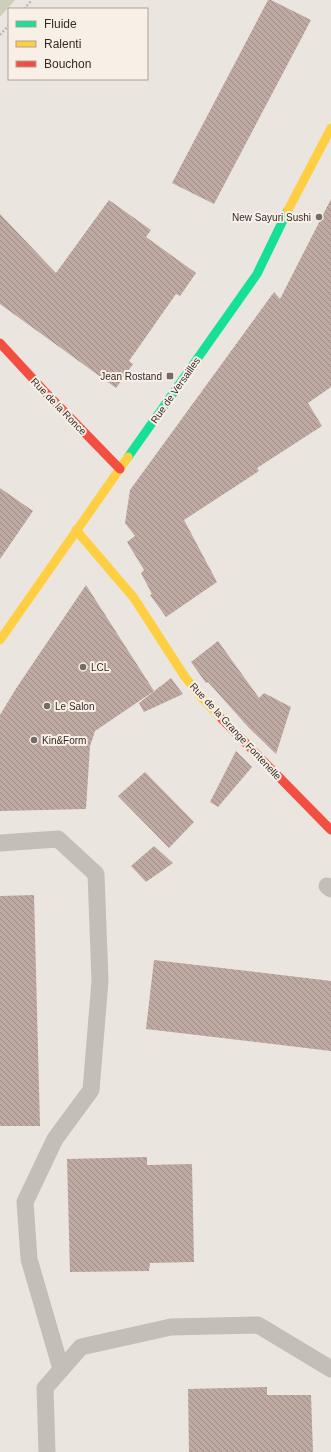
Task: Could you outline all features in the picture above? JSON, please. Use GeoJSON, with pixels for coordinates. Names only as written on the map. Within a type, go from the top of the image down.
{"type":"FeatureCollection","features":[{"type":"Feature","properties":{"kind":"main road","name":"Rue de Versailles"},"geometry":{"type":"LineString","coordinates":[[0,640],[257,274],[331,128]]}},
{"type":"Feature","properties":{"kind":"main road","name":"Rue de la Ronce"},"geometry":{"type":"LineString","coordinates":[[0,343],[46,394],[120,469]]}},
{"type":"Feature","properties":{"kind":"main road","name":"Rue de la Grange Fontenelle"},"geometry":{"type":"LineString","coordinates":[[76,530],[134,598],[185,677],[202,698],[331,830]]}},
{"type":"Feature","properties":{"kind":"lane"},"geometry":{"type":"LineString","coordinates":[[0,843],[58,839],[96,874],[100,981],[92,1090],[55,1139],[25,1202],[30,1259],[61,1369]]}},
{"type":"Feature","properties":{"kind":"lane"},"geometry":{"type":"LineString","coordinates":[[47,1452],[45,1388],[80,1347],[171,1327],[258,1326],[331,1369]]}},
{"type":"Feature","properties":{"kind":"path"},"geometry":{"type":"LineString","coordinates":[[25,8],[32,0]]}},
{"type":"Feature","properties":{"kind":"path"},"geometry":{"type":"LineString","coordinates":[[0,35],[8,26]]}},
{"type":"Feature","properties":{"kind":"green space"},"geometry":{"type":"Polygon","coordinates":[[[0,0],[15,0],[0,17],[0,0]]]}},
{"type":"Feature","properties":{"kind":"building"},"geometry":{"type":"Polygon","coordinates":[[[268,0],[271,0],[311,20],[214,204],[172,183],[268,0]]]}},
{"type":"Feature","properties":{"kind":"building"},"geometry":{"type":"Polygon","coordinates":[[[331,199],[331,387],[308,403],[322,426],[257,468],[259,471],[184,520],[217,582],[166,617],[150,595],[152,594],[141,573],[144,570],[127,542],[135,536],[125,523],[130,490],[274,292],[280,299],[331,199]]]}},
{"type":"Feature","properties":{"kind":"building"},"geometry":{"type":"Polygon","coordinates":[[[109,200],[151,230],[146,237],[196,273],[180,296],[176,294],[129,361],[133,364],[116,388],[0,304],[0,214],[56,273],[109,200]]]}},
{"type":"Feature","properties":{"kind":"building"},"geometry":{"type":"Polygon","coordinates":[[[0,488],[33,511],[0,559],[0,488]]]}},
{"type":"Feature","properties":{"kind":"building"},"geometry":{"type":"Polygon","coordinates":[[[86,585],[154,691],[95,731],[90,746],[86,809],[0,811],[0,715],[17,687],[86,585]]]}},
{"type":"Feature","properties":{"kind":"building"},"geometry":{"type":"Polygon","coordinates":[[[218,641],[259,698],[264,693],[291,707],[276,754],[249,728],[208,682],[206,683],[191,662],[218,641]]]}},
{"type":"Feature","properties":{"kind":"building"},"geometry":{"type":"Polygon","coordinates":[[[171,678],[183,694],[144,712],[139,703],[171,678]]]}},
{"type":"Feature","properties":{"kind":"building"},"geometry":{"type":"Polygon","coordinates":[[[236,751],[252,767],[218,807],[210,802],[236,751]]]}},
{"type":"Feature","properties":{"kind":"building"},"geometry":{"type":"Polygon","coordinates":[[[145,772],[194,822],[169,848],[118,796],[145,772]]]}},
{"type":"Feature","properties":{"kind":"building"},"geometry":{"type":"Polygon","coordinates":[[[154,846],[173,863],[146,882],[131,866],[154,846]]]}},
{"type":"Feature","properties":{"kind":"building"},"geometry":{"type":"Polygon","coordinates":[[[34,895],[40,1126],[0,1126],[0,896],[34,895]]]}},
{"type":"Feature","properties":{"kind":"building"},"geometry":{"type":"Polygon","coordinates":[[[154,960],[331,981],[331,1051],[146,1029],[154,960]]]}},
{"type":"Feature","properties":{"kind":"building"},"geometry":{"type":"Polygon","coordinates":[[[147,1157],[147,1165],[192,1164],[194,1262],[150,1263],[149,1271],[70,1272],[67,1159],[147,1157]]]}},
{"type":"Feature","properties":{"kind":"building"},"geometry":{"type":"Polygon","coordinates":[[[267,1387],[267,1395],[311,1395],[313,1452],[189,1452],[188,1389],[267,1387]]]}},
{"type":"Feature","properties":{"kind":"traffic: fast"},"geometry":{"type":"LineString","coordinates":[[128,457],[257,274],[288,210]]}},
{"type":"Feature","properties":{"kind":"traffic: slow"},"geometry":{"type":"LineString","coordinates":[[288,210],[331,128]]}},
{"type":"Feature","properties":{"kind":"traffic: slow"},"geometry":{"type":"LineString","coordinates":[[0,640],[128,457]]}},
{"type":"Feature","properties":{"kind":"traffic: slow"},"geometry":{"type":"LineString","coordinates":[[76,530],[134,598],[185,677],[222,719]]}},
{"type":"Feature","properties":{"kind":"traffic: jam"},"geometry":{"type":"LineString","coordinates":[[0,343],[120,469]]}},
{"type":"Feature","properties":{"kind":"traffic: jam"},"geometry":{"type":"LineString","coordinates":[[222,719],[331,830]]}},
{"type":"Feature","properties":{"kind":"place","name":"New Sayuri Sushi"},"geometry":{"type":"Point","coordinates":[319,217]}},
{"type":"Feature","properties":{"kind":"place","name":"Jean Rostand"},"geometry":{"type":"Point","coordinates":[170,376]}},
{"type":"Feature","properties":{"kind":"place","name":"LCL"},"geometry":{"type":"Point","coordinates":[83,667]}},
{"type":"Feature","properties":{"kind":"place","name":"Le Salon"},"geometry":{"type":"Point","coordinates":[47,706]}},
{"type":"Feature","properties":{"kind":"place","name":"Kin&Form"},"geometry":{"type":"Point","coordinates":[34,740]}}]}
